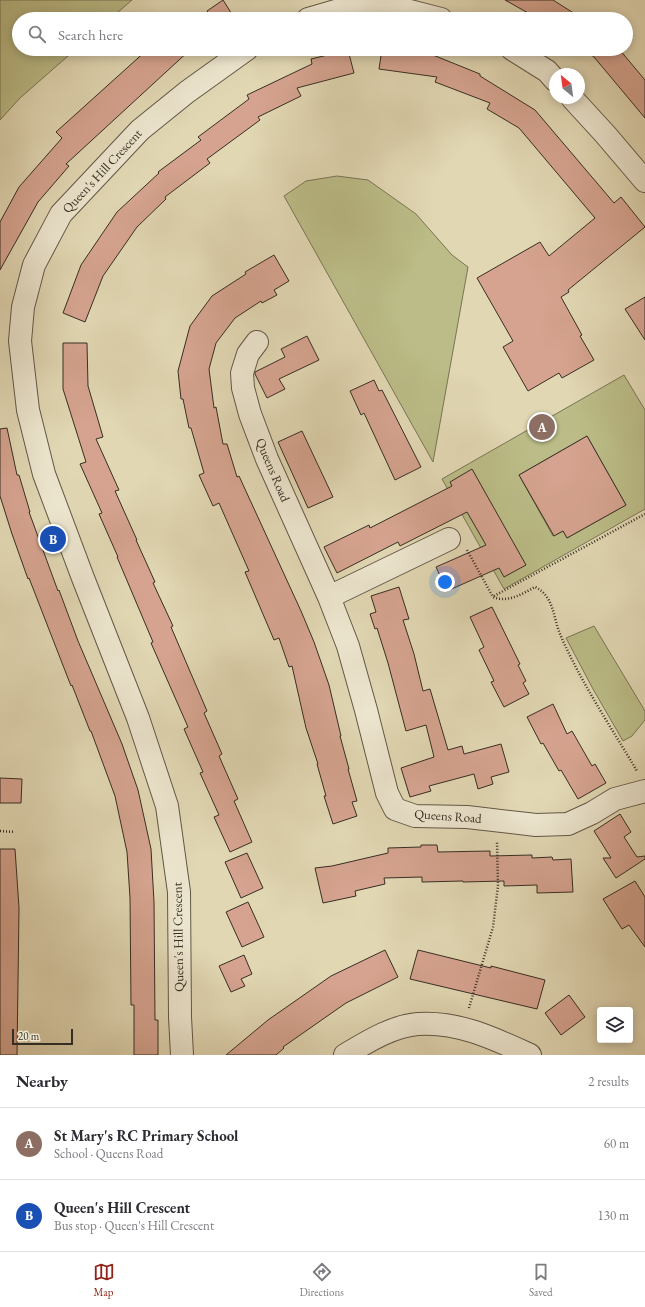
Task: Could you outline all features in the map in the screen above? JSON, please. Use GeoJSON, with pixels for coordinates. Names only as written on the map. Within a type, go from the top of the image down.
{"type":"FeatureCollection","features":[{"type":"Feature","properties":{"kind":"street"},"geometry":{"type":"LineString","coordinates":[[332,12],[373,5],[414,12]]}},
{"type":"Feature","properties":{"kind":"street","name":"Queen's Hill Crescent"},"geometry":{"type":"LineString","coordinates":[[182,1055],[180,1017],[179,892],[167,806],[138,718],[44,474],[28,410],[23,373],[21,334],[23,307],[34,265],[61,214],[140,130],[187,92],[237,56]]}},
{"type":"Feature","properties":{"kind":"street"},"geometry":{"type":"LineString","coordinates":[[523,56],[549,74]]}},
{"type":"Feature","properties":{"kind":"street"},"geometry":{"type":"LineString","coordinates":[[578,104],[645,181]]}},
{"type":"Feature","properties":{"kind":"street","name":"Queens Road"},"geometry":{"type":"LineString","coordinates":[[257,342],[248,354],[242,373],[243,388],[250,414],[267,459],[348,646],[387,793],[395,809],[415,816],[467,817],[536,825],[568,824],[592,813],[643,784]]}},
{"type":"Feature","properties":{"kind":"street"},"geometry":{"type":"LineString","coordinates":[[328,597],[449,540]]}},
{"type":"Feature","properties":{"kind":"street"},"geometry":{"type":"LineString","coordinates":[[345,1055],[367,1042],[394,1030],[418,1024],[441,1025],[463,1029],[484,1035],[530,1055]]}},
{"type":"Feature","properties":{"kind":"path"},"geometry":{"type":"LineString","coordinates":[[493,597],[645,514]]}},
{"type":"Feature","properties":{"kind":"path"},"geometry":{"type":"LineString","coordinates":[[449,540],[458,534],[493,597],[500,600],[514,597],[535,587],[542,590],[548,596],[560,634],[582,678],[643,784]]}},
{"type":"Feature","properties":{"kind":"path"},"geometry":{"type":"LineString","coordinates":[[463,1029],[493,927],[498,886],[496,820]]}},
{"type":"Feature","properties":{"kind":"path"},"geometry":{"type":"LineString","coordinates":[[0,831],[15,832]]}},
{"type":"Feature","properties":{"kind":"green space"},"geometry":{"type":"Polygon","coordinates":[[[0,0],[132,0],[118,12],[12,12],[12,56],[68,56],[20,98],[0,120],[0,0]]]}},
{"type":"Feature","properties":{"kind":"green space"},"geometry":{"type":"Polygon","coordinates":[[[337,176],[368,180],[416,214],[452,255],[468,267],[433,462],[284,196],[306,181],[337,176]]]}},
{"type":"Feature","properties":{"kind":"green space"},"geometry":{"type":"Polygon","coordinates":[[[624,375],[645,410],[645,509],[504,589],[442,479],[624,375]],[[587,436],[519,475],[553,536],[563,531],[567,538],[626,505],[587,436]]]}},
{"type":"Feature","properties":{"kind":"green space"},"geometry":{"type":"Polygon","coordinates":[[[594,626],[645,711],[645,720],[632,736],[623,741],[566,638],[594,626]]]}},
{"type":"Feature","properties":{"kind":"building"},"geometry":{"type":"Polygon","coordinates":[[[223,0],[231,12],[208,12],[223,0]]]}},
{"type":"Feature","properties":{"kind":"building"},"geometry":{"type":"Polygon","coordinates":[[[505,0],[553,0],[572,12],[526,12],[505,0]]]}},
{"type":"Feature","properties":{"kind":"building"},"geometry":{"type":"Polygon","coordinates":[[[140,56],[183,56],[66,164],[69,166],[38,202],[0,270],[0,222],[19,187],[62,138],[56,132],[140,56]]]}},
{"type":"Feature","properties":{"kind":"building"},"geometry":{"type":"Polygon","coordinates":[[[323,56],[350,56],[354,73],[297,88],[301,96],[258,117],[260,120],[207,159],[210,163],[165,197],[166,199],[137,227],[103,276],[85,322],[63,313],[81,265],[117,212],[159,173],[158,172],[201,140],[198,137],[249,99],[247,95],[312,64],[311,59],[323,56]]]}},
{"type":"Feature","properties":{"kind":"building"},"geometry":{"type":"Polygon","coordinates":[[[381,56],[435,56],[480,74],[480,76],[535,110],[614,203],[621,197],[645,227],[568,290],[569,292],[561,297],[582,335],[580,336],[594,360],[562,378],[559,373],[528,391],[503,347],[513,341],[477,278],[540,242],[549,256],[595,218],[519,128],[487,109],[490,103],[435,82],[437,77],[379,69],[381,56]]]}},
{"type":"Feature","properties":{"kind":"building"},"geometry":{"type":"Polygon","coordinates":[[[593,56],[625,56],[645,80],[645,118],[593,56]]]}},
{"type":"Feature","properties":{"kind":"building"},"geometry":{"type":"Polygon","coordinates":[[[274,255],[289,281],[274,290],[277,295],[262,303],[261,301],[235,318],[216,343],[209,369],[214,408],[216,407],[223,444],[227,444],[237,477],[239,476],[301,611],[329,685],[340,736],[357,801],[352,802],[357,816],[333,824],[324,796],[326,796],[318,764],[306,728],[292,666],[289,667],[279,638],[274,640],[245,572],[249,571],[219,503],[213,506],[199,475],[204,473],[191,428],[189,428],[183,399],[181,399],[178,371],[190,326],[212,296],[246,274],[245,272],[274,255]]]}},
{"type":"Feature","properties":{"kind":"building"},"geometry":{"type":"Polygon","coordinates":[[[645,297],[645,340],[625,309],[645,297]]]}},
{"type":"Feature","properties":{"kind":"building"},"geometry":{"type":"Polygon","coordinates":[[[307,336],[319,360],[279,379],[285,389],[267,398],[255,372],[285,357],[281,349],[307,336]]]}},
{"type":"Feature","properties":{"kind":"building"},"geometry":{"type":"Polygon","coordinates":[[[63,343],[87,343],[88,386],[103,437],[96,439],[119,490],[115,491],[155,582],[153,583],[173,626],[171,627],[207,711],[204,713],[222,754],[219,756],[238,799],[234,801],[252,842],[230,852],[214,817],[219,815],[200,773],[203,772],[184,729],[188,727],[151,643],[153,642],[99,514],[102,513],[80,464],[86,462],[63,389],[63,343]]]}},
{"type":"Feature","properties":{"kind":"building"},"geometry":{"type":"Polygon","coordinates":[[[374,380],[379,391],[382,390],[421,467],[395,480],[364,413],[361,415],[350,391],[374,380]]]}},
{"type":"Feature","properties":{"kind":"building"},"geometry":{"type":"Polygon","coordinates":[[[7,428],[17,475],[19,475],[29,512],[78,641],[122,744],[138,790],[151,849],[154,902],[155,1020],[158,1020],[158,1055],[134,1055],[134,1005],[131,1005],[130,898],[127,852],[115,796],[91,731],[72,685],[71,686],[29,578],[28,579],[0,496],[0,429],[7,428]]]}},
{"type":"Feature","properties":{"kind":"building"},"geometry":{"type":"Polygon","coordinates":[[[302,431],[333,497],[308,508],[278,442],[302,431]]]}},
{"type":"Feature","properties":{"kind":"building"},"geometry":{"type":"Polygon","coordinates":[[[587,436],[626,505],[567,538],[563,531],[554,536],[519,475],[587,436]]]}},
{"type":"Feature","properties":{"kind":"building"},"geometry":{"type":"Polygon","coordinates":[[[472,469],[526,565],[504,577],[499,568],[447,591],[436,567],[486,545],[467,512],[400,546],[398,542],[337,573],[324,547],[369,525],[370,528],[452,486],[450,482],[472,469]]]}},
{"type":"Feature","properties":{"kind":"building"},"geometry":{"type":"Polygon","coordinates":[[[399,587],[409,619],[403,620],[414,654],[423,691],[430,689],[448,750],[462,746],[464,754],[501,744],[509,772],[491,777],[493,784],[478,789],[474,774],[429,786],[431,791],[410,797],[401,768],[434,757],[426,725],[406,731],[388,663],[377,628],[375,629],[370,614],[376,612],[371,596],[399,587]]]}},
{"type":"Feature","properties":{"kind":"building"},"geometry":{"type":"Polygon","coordinates":[[[492,607],[520,664],[518,665],[526,681],[523,683],[529,694],[504,707],[491,682],[494,681],[479,650],[484,647],[470,617],[492,607]]]}},
{"type":"Feature","properties":{"kind":"building"},"geometry":{"type":"Polygon","coordinates":[[[553,704],[567,734],[572,731],[592,766],[595,764],[606,783],[578,799],[561,770],[559,771],[543,743],[541,744],[527,717],[553,704]]]}},
{"type":"Feature","properties":{"kind":"building"},"geometry":{"type":"Polygon","coordinates":[[[0,778],[22,779],[21,803],[0,803],[0,778]]]}},
{"type":"Feature","properties":{"kind":"building"},"geometry":{"type":"Polygon","coordinates":[[[620,814],[631,832],[624,837],[637,857],[645,856],[645,859],[616,878],[603,858],[611,858],[594,831],[620,814]]]}},
{"type":"Feature","properties":{"kind":"building"},"geometry":{"type":"Polygon","coordinates":[[[421,845],[437,845],[438,852],[490,851],[490,856],[532,855],[532,858],[552,857],[553,860],[571,859],[573,892],[537,893],[537,885],[504,886],[504,881],[422,882],[422,877],[384,878],[385,884],[355,891],[356,896],[323,903],[315,868],[332,866],[388,853],[388,848],[421,847],[421,845]]]}},
{"type":"Feature","properties":{"kind":"building"},"geometry":{"type":"Polygon","coordinates":[[[0,849],[15,849],[19,908],[17,1055],[0,1055],[0,849]]]}},
{"type":"Feature","properties":{"kind":"building"},"geometry":{"type":"Polygon","coordinates":[[[247,853],[263,888],[241,898],[225,862],[247,853]]]}},
{"type":"Feature","properties":{"kind":"building"},"geometry":{"type":"Polygon","coordinates":[[[635,881],[645,897],[645,947],[629,925],[622,929],[603,899],[635,881]]]}},
{"type":"Feature","properties":{"kind":"building"},"geometry":{"type":"Polygon","coordinates":[[[248,902],[264,937],[242,947],[226,912],[248,902]]]}},
{"type":"Feature","properties":{"kind":"building"},"geometry":{"type":"Polygon","coordinates":[[[385,950],[398,977],[346,1003],[283,1047],[284,1048],[276,1055],[226,1055],[268,1020],[331,976],[385,950]]]}},
{"type":"Feature","properties":{"kind":"building"},"geometry":{"type":"Polygon","coordinates":[[[418,950],[491,968],[491,966],[545,980],[537,1009],[410,979],[418,950]]]}},
{"type":"Feature","properties":{"kind":"building"},"geometry":{"type":"Polygon","coordinates":[[[244,955],[252,974],[241,979],[245,986],[231,992],[219,966],[244,955]]]}},
{"type":"Feature","properties":{"kind":"building"},"geometry":{"type":"Polygon","coordinates":[[[569,995],[585,1017],[561,1035],[545,1013],[569,995]]]}},
{"type":"Feature","properties":{"kind":"place","name":"St Mary's RC Primary School"},"geometry":{"type":"Point","coordinates":[542,427]}},
{"type":"Feature","properties":{"kind":"place","name":"Queen's Hill Crescent"},"geometry":{"type":"Point","coordinates":[53,539]}}]}
